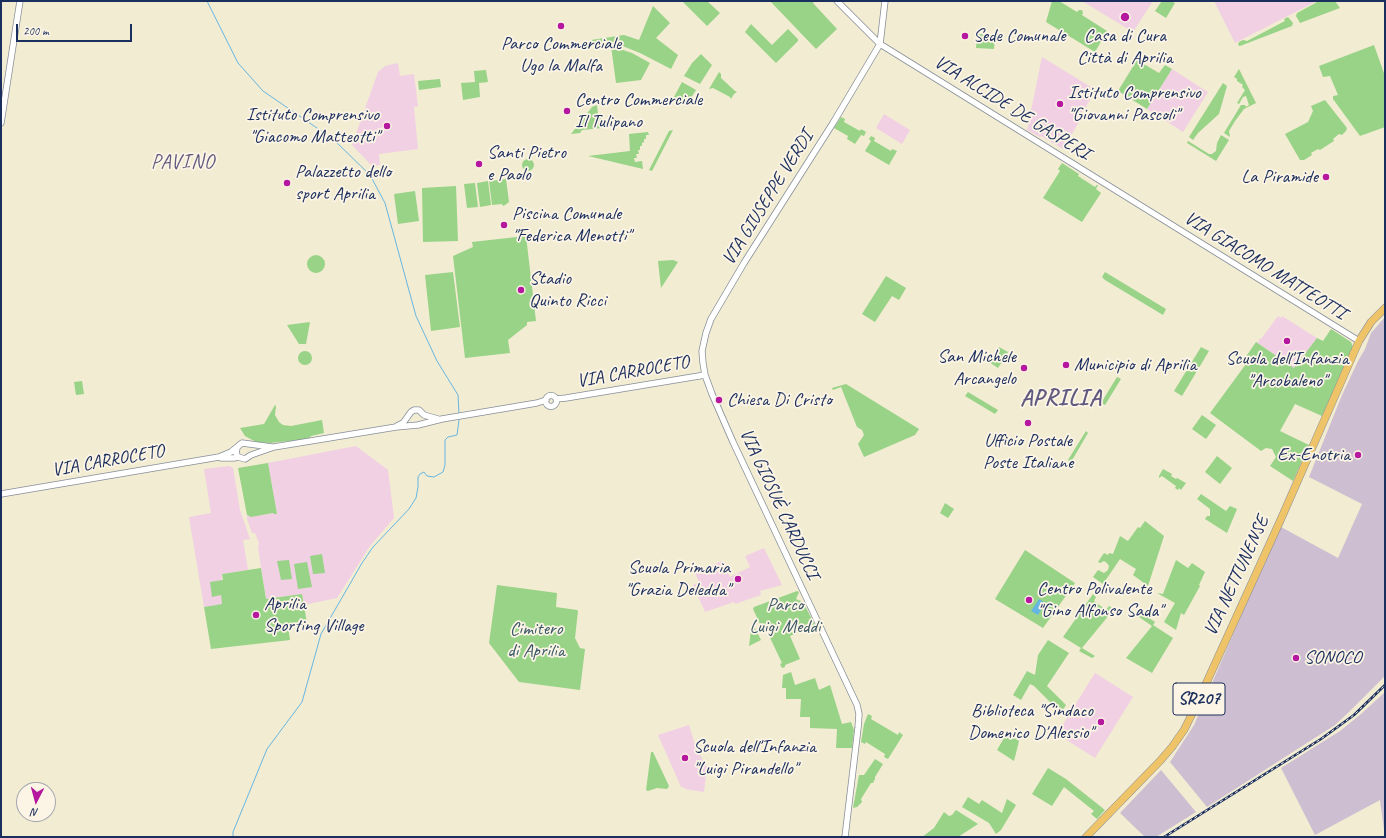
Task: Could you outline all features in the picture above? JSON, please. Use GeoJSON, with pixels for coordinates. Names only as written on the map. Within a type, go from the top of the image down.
{"type":"FeatureCollection","features":[{"type":"Feature","properties":{"kind":"main road","name":"VIA NETTUNENSE"},"geometry":{"type":"LineString","coordinates":[[1086,837],[1160,762],[1188,723],[1281,519],[1359,341],[1373,319],[1385,308]]}},
{"type":"Feature","properties":{"kind":"street"},"geometry":{"type":"LineString","coordinates":[[1,123],[20,1]]}},
{"type":"Feature","properties":{"kind":"street","name":"VIA ALCIDE DE GASPERI"},"geometry":{"type":"LineString","coordinates":[[837,1],[880,44],[1156,216]]}},
{"type":"Feature","properties":{"kind":"street"},"geometry":{"type":"LineString","coordinates":[[880,44],[885,1]]}},
{"type":"Feature","properties":{"kind":"street","name":"VIA GIUSEPPE VERDI"},"geometry":{"type":"LineString","coordinates":[[705,375],[702,357],[704,340],[711,319],[744,263],[833,123],[880,44]]}},
{"type":"Feature","properties":{"kind":"street","name":"VIA GIACOMO MATTEOTTI"},"geometry":{"type":"LineString","coordinates":[[1156,216],[1359,341]]}},
{"type":"Feature","properties":{"kind":"street","name":"VIA CARROCETO"},"geometry":{"type":"LineString","coordinates":[[556,401],[566,398],[705,375]]}},
{"type":"Feature","properties":{"kind":"street","name":"VIA GIOSUÈ CARDUCCI"},"geometry":{"type":"LineString","coordinates":[[705,375],[732,442],[857,705],[859,714],[845,837]]}},
{"type":"Feature","properties":{"kind":"street"},"geometry":{"type":"LineString","coordinates":[[551,396],[556,401],[554,406],[547,403],[551,396]]}},
{"type":"Feature","properties":{"kind":"street","name":"VIA CARROCETO"},"geometry":{"type":"LineString","coordinates":[[1,494],[219,457],[238,457],[245,459],[251,455],[274,447],[396,427],[418,425],[442,419],[537,403],[547,403]]}},
{"type":"Feature","properties":{"kind":"street","name":"VIA CARROCETO"},"geometry":{"type":"LineString","coordinates":[[409,416],[411,412],[416,409],[422,411],[424,415],[442,419]]}},
{"type":"Feature","properties":{"kind":"street"},"geometry":{"type":"LineString","coordinates":[[409,416],[411,422],[418,425],[424,421],[424,415]]}},
{"type":"Feature","properties":{"kind":"street"},"geometry":{"type":"LineString","coordinates":[[396,427],[403,423],[409,416]]}},
{"type":"Feature","properties":{"kind":"street","name":"VIA CARROCETO"},"geometry":{"type":"LineString","coordinates":[[219,457],[242,444],[274,447]]}},
{"type":"Feature","properties":{"kind":"street"},"geometry":{"type":"LineString","coordinates":[[247,444],[252,449],[251,455]]}},
{"type":"Feature","properties":{"kind":"street"},"geometry":{"type":"LineString","coordinates":[[237,448],[236,453],[238,457]]}},
{"type":"Feature","properties":{"kind":"shaded area","name":"Casa di Cura Città di Aprilia"},"geometry":{"type":"Polygon","coordinates":[[[1082,1],[1153,1],[1133,32],[1082,1]]]}},
{"type":"Feature","properties":{"kind":"shaded area"},"geometry":{"type":"Polygon","coordinates":[[[1214,1],[1317,1],[1235,43],[1214,1]]]}},
{"type":"Feature","properties":{"kind":"shaded area","name":"Istituto Comprensivo \"Giovanni Pascoli\""},"geometry":{"type":"Polygon","coordinates":[[[1042,57],[1096,90],[1077,121],[1079,122],[1063,149],[1041,136],[1040,137],[1027,130],[1042,57]]]}},
{"type":"Feature","properties":{"kind":"shaded area","name":"Istituto Comprensivo \"Giacomo Matteotti\""},"geometry":{"type":"Polygon","coordinates":[[[398,63],[400,76],[414,74],[418,106],[414,107],[418,149],[379,154],[380,165],[372,166],[352,145],[378,72],[385,66],[398,63]]]}},
{"type":"Feature","properties":{"kind":"shaded area"},"geometry":{"type":"Polygon","coordinates":[[[1172,69],[1208,92],[1183,132],[1163,119],[1164,117],[1147,109],[1172,69]]]}},
{"type":"Feature","properties":{"kind":"shaded area"},"geometry":{"type":"Polygon","coordinates":[[[884,114],[910,130],[902,144],[876,128],[884,114]]]}},
{"type":"Feature","properties":{"kind":"shaded area","name":"Scuola dell'Infanzia \"Arcobaleno\""},"geometry":{"type":"Polygon","coordinates":[[[1278,316],[1281,318],[1282,316],[1317,338],[1294,368],[1256,342],[1259,342],[1259,339],[1261,339],[1278,316]]]}},
{"type":"Feature","properties":{"kind":"shaded area"},"geometry":{"type":"Polygon","coordinates":[[[1385,317],[1385,676],[1335,725],[1207,807],[1170,762],[1194,725],[1281,527],[1338,558],[1362,504],[1309,477],[1342,395],[1365,349],[1371,333],[1385,317]]]}},
{"type":"Feature","properties":{"kind":"shaded area"},"geometry":{"type":"Polygon","coordinates":[[[356,446],[388,470],[394,518],[370,546],[337,598],[304,605],[302,594],[266,599],[258,548],[259,543],[255,533],[252,533],[247,515],[251,517],[273,513],[277,514],[268,463],[356,446]]]}},
{"type":"Feature","properties":{"kind":"shaded area"},"geometry":{"type":"Polygon","coordinates":[[[229,466],[233,468],[240,510],[250,539],[243,540],[248,570],[222,574],[221,595],[223,604],[204,607],[189,517],[211,513],[204,469],[229,466]]]}},
{"type":"Feature","properties":{"kind":"shaded area","name":"Scuola Primaria \"Grazia Deledda\""},"geometry":{"type":"Polygon","coordinates":[[[764,548],[782,585],[760,591],[761,595],[705,612],[693,585],[699,582],[695,573],[722,561],[730,577],[750,567],[745,556],[764,548]]]}},
{"type":"Feature","properties":{"kind":"shaded area"},"geometry":{"type":"Polygon","coordinates":[[[1095,673],[1133,697],[1095,758],[1057,734],[1095,673]]]}},
{"type":"Feature","properties":{"kind":"shaded area"},"geometry":{"type":"Polygon","coordinates":[[[1385,692],[1385,837],[1380,800],[1315,835],[1281,768],[1340,731],[1385,692]]]}},
{"type":"Feature","properties":{"kind":"shaded area","name":"Scuola dell'Infanzia \"Luigi Pirandello\""},"geometry":{"type":"Polygon","coordinates":[[[689,725],[696,748],[707,767],[704,792],[681,787],[658,735],[689,725]]]}},
{"type":"Feature","properties":{"kind":"shaded area"},"geometry":{"type":"Polygon","coordinates":[[[1161,770],[1196,812],[1156,837],[1145,837],[1120,813],[1161,770]]]}},
{"type":"Feature","properties":{"kind":"green space"},"geometry":{"type":"Polygon","coordinates":[[[682,1],[707,1],[720,13],[707,26],[682,1]]]}},
{"type":"Feature","properties":{"kind":"green space"},"geometry":{"type":"Polygon","coordinates":[[[770,1],[815,1],[813,3],[837,29],[816,49],[770,1]]]}},
{"type":"Feature","properties":{"kind":"green space"},"geometry":{"type":"Polygon","coordinates":[[[1052,1],[1059,1],[1077,12],[1082,10],[1082,15],[1107,31],[1095,52],[1046,22],[1052,1]]]}},
{"type":"Feature","properties":{"kind":"green space"},"geometry":{"type":"Polygon","coordinates":[[[1162,1],[1171,1],[1175,3],[1166,18],[1155,11],[1162,1]]]}},
{"type":"Feature","properties":{"kind":"green space"},"geometry":{"type":"Polygon","coordinates":[[[1319,1],[1335,1],[1340,8],[1300,23],[1296,16],[1297,13],[1319,1]]]}},
{"type":"Feature","properties":{"kind":"green space"},"geometry":{"type":"Polygon","coordinates":[[[653,6],[670,23],[656,38],[678,55],[671,69],[640,53],[610,41],[591,43],[591,40],[624,35],[639,40],[653,6]]]}},
{"type":"Feature","properties":{"kind":"green space"},"geometry":{"type":"Polygon","coordinates":[[[1288,17],[1293,23],[1292,26],[1240,46],[1238,45],[1239,42],[1243,40],[1247,41],[1285,21],[1284,19],[1288,17]]]}},
{"type":"Feature","properties":{"kind":"green space"},"geometry":{"type":"Polygon","coordinates":[[[751,24],[772,45],[788,29],[798,39],[798,41],[776,63],[745,32],[751,24]]]}},
{"type":"Feature","properties":{"kind":"green space"},"geometry":{"type":"Polygon","coordinates":[[[977,34],[995,35],[994,49],[976,48],[977,34]]]}},
{"type":"Feature","properties":{"kind":"green space"},"geometry":{"type":"Polygon","coordinates":[[[1374,45],[1385,76],[1385,127],[1360,136],[1333,99],[1333,96],[1338,95],[1330,76],[1323,77],[1319,66],[1374,45]]]}},
{"type":"Feature","properties":{"kind":"green space"},"geometry":{"type":"Polygon","coordinates":[[[611,46],[632,53],[650,63],[641,80],[616,83],[611,46]]]}},
{"type":"Feature","properties":{"kind":"green space"},"geometry":{"type":"Polygon","coordinates":[[[701,54],[712,65],[700,84],[684,76],[692,63],[701,54]]]}},
{"type":"Feature","properties":{"kind":"green space"},"geometry":{"type":"Polygon","coordinates":[[[1137,60],[1159,73],[1165,65],[1172,69],[1147,109],[1118,91],[1137,60]]]}},
{"type":"Feature","properties":{"kind":"green space"},"geometry":{"type":"Polygon","coordinates":[[[1239,69],[1256,103],[1244,109],[1229,131],[1230,137],[1224,133],[1241,105],[1245,105],[1246,107],[1249,105],[1246,96],[1243,97],[1239,104],[1237,103],[1245,90],[1242,87],[1243,85],[1234,77],[1239,69]]]}},
{"type":"Feature","properties":{"kind":"green space"},"geometry":{"type":"Polygon","coordinates":[[[486,70],[488,82],[479,83],[480,97],[463,100],[461,83],[475,82],[474,71],[486,70]]]}},
{"type":"Feature","properties":{"kind":"green space"},"geometry":{"type":"Polygon","coordinates":[[[719,72],[721,74],[721,78],[737,92],[731,99],[713,88],[709,89],[719,72]]]}},
{"type":"Feature","properties":{"kind":"green space"},"geometry":{"type":"Polygon","coordinates":[[[440,79],[441,87],[419,90],[418,81],[440,79]]]}},
{"type":"Feature","properties":{"kind":"green space"},"geometry":{"type":"Polygon","coordinates":[[[682,82],[696,90],[687,104],[674,97],[682,82]]]}},
{"type":"Feature","properties":{"kind":"green space"},"geometry":{"type":"Polygon","coordinates":[[[1223,83],[1227,86],[1219,114],[1198,133],[1193,140],[1189,137],[1223,83]]]}},
{"type":"Feature","properties":{"kind":"green space"},"geometry":{"type":"Polygon","coordinates":[[[1325,100],[1347,128],[1346,131],[1342,135],[1339,134],[1333,139],[1334,141],[1320,150],[1318,149],[1311,153],[1312,155],[1304,160],[1300,160],[1285,134],[1308,122],[1313,111],[1311,106],[1325,100]]]}},
{"type":"Feature","properties":{"kind":"green space"},"geometry":{"type":"Polygon","coordinates":[[[597,105],[598,115],[601,115],[602,128],[582,130],[580,133],[571,134],[592,107],[597,105]]]}},
{"type":"Feature","properties":{"kind":"green space"},"geometry":{"type":"Polygon","coordinates":[[[841,117],[845,119],[844,122],[860,131],[861,129],[866,132],[864,136],[861,135],[855,144],[847,139],[848,136],[834,128],[841,117]]]}},
{"type":"Feature","properties":{"kind":"green space"},"geometry":{"type":"Polygon","coordinates":[[[673,130],[652,171],[649,170],[669,131],[673,130]]]}},
{"type":"Feature","properties":{"kind":"green space"},"geometry":{"type":"Polygon","coordinates":[[[648,132],[649,135],[646,135],[646,139],[644,139],[642,146],[640,146],[640,150],[638,150],[639,154],[636,154],[637,158],[634,158],[635,162],[642,161],[643,169],[588,156],[630,151],[629,134],[648,132]]]}},
{"type":"Feature","properties":{"kind":"green space"},"geometry":{"type":"Polygon","coordinates":[[[1221,135],[1229,140],[1216,161],[1187,143],[1188,141],[1209,154],[1212,154],[1216,151],[1217,143],[1221,135]]]}},
{"type":"Feature","properties":{"kind":"green space"},"geometry":{"type":"Polygon","coordinates":[[[871,136],[875,138],[874,141],[891,151],[892,149],[897,151],[889,165],[865,151],[871,141],[869,139],[871,136]]]}},
{"type":"Feature","properties":{"kind":"green space"},"geometry":{"type":"Polygon","coordinates":[[[526,159],[530,159],[534,165],[530,171],[526,171],[522,167],[522,163],[526,159]]]}},
{"type":"Feature","properties":{"kind":"green space"},"geometry":{"type":"Polygon","coordinates":[[[1062,163],[1095,187],[1098,185],[1096,189],[1101,193],[1082,222],[1043,198],[1060,171],[1058,169],[1062,163]]]}},
{"type":"Feature","properties":{"kind":"green space"},"geometry":{"type":"Polygon","coordinates":[[[506,179],[509,202],[503,206],[502,204],[492,205],[489,181],[506,179]]]}},
{"type":"Feature","properties":{"kind":"green space"},"geometry":{"type":"Polygon","coordinates":[[[488,181],[491,205],[480,207],[477,183],[488,181]]]}},
{"type":"Feature","properties":{"kind":"green space"},"geometry":{"type":"Polygon","coordinates":[[[475,183],[478,207],[467,208],[464,184],[475,183]]]}},
{"type":"Feature","properties":{"kind":"green space"},"geometry":{"type":"Polygon","coordinates":[[[456,186],[458,241],[423,242],[422,188],[456,186]]]}},
{"type":"Feature","properties":{"kind":"green space"},"geometry":{"type":"Polygon","coordinates":[[[415,191],[419,221],[398,224],[394,194],[415,191]]]}},
{"type":"Feature","properties":{"kind":"green space","name":"Stadio Quinto Ricci"},"geometry":{"type":"Polygon","coordinates":[[[526,236],[536,321],[527,322],[527,325],[508,340],[510,353],[465,358],[453,256],[473,247],[472,242],[526,236]]]}},
{"type":"Feature","properties":{"kind":"green space"},"geometry":{"type":"Polygon","coordinates":[[[316,255],[322,258],[325,264],[322,270],[316,273],[310,270],[307,264],[310,258],[316,255]]]}},
{"type":"Feature","properties":{"kind":"green space"},"geometry":{"type":"Polygon","coordinates":[[[673,260],[678,262],[661,288],[658,261],[673,260]]]}},
{"type":"Feature","properties":{"kind":"green space"},"geometry":{"type":"Polygon","coordinates":[[[453,272],[460,327],[431,331],[425,275],[453,272]]]}},
{"type":"Feature","properties":{"kind":"green space"},"geometry":{"type":"Polygon","coordinates":[[[1105,272],[1166,309],[1163,315],[1105,280],[1102,277],[1105,272]]]}},
{"type":"Feature","properties":{"kind":"green space"},"geometry":{"type":"Polygon","coordinates":[[[886,276],[906,288],[899,300],[892,296],[875,322],[862,314],[886,276]]]}},
{"type":"Feature","properties":{"kind":"green space"},"geometry":{"type":"Polygon","coordinates":[[[310,322],[306,344],[299,344],[287,325],[310,322]]]}},
{"type":"Feature","properties":{"kind":"green space"},"geometry":{"type":"Polygon","coordinates":[[[1331,329],[1351,342],[1353,347],[1322,416],[1295,404],[1280,431],[1309,445],[1293,481],[1270,466],[1276,457],[1272,449],[1266,448],[1261,451],[1210,413],[1246,364],[1243,361],[1256,342],[1294,368],[1317,338],[1323,341],[1331,329]]]}},
{"type":"Feature","properties":{"kind":"green space"},"geometry":{"type":"Polygon","coordinates":[[[999,347],[1008,352],[998,368],[989,362],[999,347]]]}},
{"type":"Feature","properties":{"kind":"green space"},"geometry":{"type":"Polygon","coordinates":[[[1201,347],[1209,351],[1182,396],[1174,391],[1201,347]]]}},
{"type":"Feature","properties":{"kind":"green space"},"geometry":{"type":"Polygon","coordinates":[[[302,351],[308,351],[312,355],[312,361],[308,365],[302,365],[298,361],[298,355],[302,351]]]}},
{"type":"Feature","properties":{"kind":"green space"},"geometry":{"type":"Polygon","coordinates":[[[1117,377],[1121,379],[1105,405],[1101,403],[1117,377]]]}},
{"type":"Feature","properties":{"kind":"green space"},"geometry":{"type":"Polygon","coordinates":[[[82,381],[84,394],[76,395],[74,382],[82,381]]]}},
{"type":"Feature","properties":{"kind":"green space"},"geometry":{"type":"Polygon","coordinates":[[[846,384],[919,429],[915,435],[864,457],[858,444],[864,435],[862,430],[857,427],[841,387],[833,390],[832,388],[846,384]]]}},
{"type":"Feature","properties":{"kind":"green space"},"geometry":{"type":"Polygon","coordinates":[[[968,392],[998,410],[995,414],[965,396],[968,392]]]}},
{"type":"Feature","properties":{"kind":"green space"},"geometry":{"type":"Polygon","coordinates":[[[275,405],[275,415],[279,422],[283,425],[291,426],[322,420],[324,433],[311,436],[309,439],[270,443],[256,442],[245,436],[240,428],[264,424],[275,405]]]}},
{"type":"Feature","properties":{"kind":"green space"},"geometry":{"type":"Polygon","coordinates":[[[1202,415],[1216,425],[1206,439],[1192,429],[1202,415]]]}},
{"type":"Feature","properties":{"kind":"green space"},"geometry":{"type":"Polygon","coordinates":[[[1086,431],[1088,433],[1071,462],[1068,460],[1086,431]]]}},
{"type":"Feature","properties":{"kind":"green space"},"geometry":{"type":"Polygon","coordinates":[[[1217,456],[1232,468],[1220,484],[1205,472],[1217,456]]]}},
{"type":"Feature","properties":{"kind":"green space"},"geometry":{"type":"Polygon","coordinates":[[[268,463],[277,514],[273,513],[251,517],[247,515],[238,468],[268,463]]]}},
{"type":"Feature","properties":{"kind":"green space"},"geometry":{"type":"Polygon","coordinates":[[[1163,469],[1172,474],[1171,476],[1186,483],[1181,490],[1179,488],[1178,490],[1175,488],[1176,486],[1162,476],[1159,478],[1163,469]]]}},
{"type":"Feature","properties":{"kind":"green space"},"geometry":{"type":"Polygon","coordinates":[[[1201,494],[1226,511],[1230,506],[1237,509],[1227,533],[1205,519],[1207,516],[1210,516],[1210,509],[1197,499],[1201,494]]]}},
{"type":"Feature","properties":{"kind":"green space"},"geometry":{"type":"Polygon","coordinates":[[[945,503],[954,509],[948,518],[940,513],[945,503]]]}},
{"type":"Feature","properties":{"kind":"green space"},"geometry":{"type":"Polygon","coordinates":[[[1145,521],[1164,536],[1148,586],[1133,575],[1136,569],[1120,559],[1103,584],[1093,577],[1098,570],[1104,573],[1108,570],[1109,566],[1107,563],[1104,561],[1100,563],[1098,562],[1104,553],[1108,555],[1109,553],[1113,554],[1120,536],[1128,541],[1138,527],[1140,528],[1145,521]]]}},
{"type":"Feature","properties":{"kind":"green space"},"geometry":{"type":"Polygon","coordinates":[[[1025,550],[1075,583],[1043,628],[995,599],[1025,550]]]}},
{"type":"Feature","properties":{"kind":"green space"},"geometry":{"type":"Polygon","coordinates":[[[322,554],[325,573],[313,574],[310,556],[322,554]]]}},
{"type":"Feature","properties":{"kind":"green space"},"geometry":{"type":"Polygon","coordinates":[[[289,560],[292,579],[281,580],[277,561],[289,560]]]}},
{"type":"Feature","properties":{"kind":"green space"},"geometry":{"type":"Polygon","coordinates":[[[1176,560],[1188,568],[1192,563],[1205,572],[1199,585],[1200,586],[1184,615],[1181,613],[1176,630],[1164,622],[1175,603],[1157,593],[1163,594],[1176,560]]]}},
{"type":"Feature","properties":{"kind":"green space"},"geometry":{"type":"Polygon","coordinates":[[[307,562],[312,587],[298,589],[294,564],[307,562]]]}},
{"type":"Feature","properties":{"kind":"green space","name":"Aprilia Sporting Village"},"geometry":{"type":"Polygon","coordinates":[[[261,568],[266,599],[302,594],[307,623],[288,626],[290,640],[211,649],[204,607],[222,604],[221,595],[212,597],[210,582],[223,580],[222,574],[261,568]]]}},
{"type":"Feature","properties":{"kind":"green space","name":"Cimitero di Aprilia"},"geometry":{"type":"Polygon","coordinates":[[[497,585],[557,593],[556,607],[578,611],[575,638],[580,648],[585,649],[580,690],[519,682],[489,643],[497,585]]]}},
{"type":"Feature","properties":{"kind":"green space","name":"Parco Luigi Meddi"},"geometry":{"type":"Polygon","coordinates":[[[797,591],[799,592],[796,599],[803,602],[815,625],[790,636],[800,659],[785,665],[785,667],[782,668],[780,664],[782,663],[763,623],[760,624],[753,609],[754,607],[797,591]]]}},
{"type":"Feature","properties":{"kind":"green space"},"geometry":{"type":"Polygon","coordinates":[[[1093,594],[1096,597],[1094,601],[1106,610],[1109,606],[1114,609],[1082,648],[1095,656],[1092,658],[1079,651],[1081,648],[1063,637],[1093,594]]]}},
{"type":"Feature","properties":{"kind":"green space"},"geometry":{"type":"Polygon","coordinates":[[[1142,613],[1155,622],[1153,625],[1173,638],[1152,673],[1126,658],[1152,626],[1139,617],[1142,613]]]}},
{"type":"Feature","properties":{"kind":"green space"},"geometry":{"type":"Polygon","coordinates":[[[752,622],[761,640],[749,646],[752,622]]]}},
{"type":"Feature","properties":{"kind":"green space"},"geometry":{"type":"Polygon","coordinates":[[[1048,640],[1069,653],[1047,686],[1066,705],[1061,713],[1034,686],[1030,684],[1021,700],[1013,695],[1027,671],[1035,675],[1038,655],[1048,640]]]}},
{"type":"Feature","properties":{"kind":"green space"},"geometry":{"type":"Polygon","coordinates":[[[791,672],[795,685],[815,678],[819,690],[830,685],[842,724],[851,722],[854,730],[852,748],[836,748],[837,729],[810,728],[810,717],[800,717],[801,699],[786,699],[786,688],[782,688],[783,675],[791,672]]]}},
{"type":"Feature","properties":{"kind":"green space"},"geometry":{"type":"Polygon","coordinates":[[[868,714],[872,716],[871,719],[898,735],[899,732],[903,735],[888,759],[884,757],[885,754],[866,742],[865,744],[861,742],[864,724],[868,714]]]}},
{"type":"Feature","properties":{"kind":"green space"},"geometry":{"type":"Polygon","coordinates":[[[1007,733],[1019,741],[1014,761],[997,750],[1007,733]]]}},
{"type":"Feature","properties":{"kind":"green space"},"geometry":{"type":"Polygon","coordinates":[[[651,752],[653,752],[669,786],[667,789],[657,788],[648,791],[646,790],[651,752]]]}},
{"type":"Feature","properties":{"kind":"green space"},"geometry":{"type":"Polygon","coordinates":[[[875,759],[883,764],[873,783],[871,783],[861,799],[862,802],[857,807],[853,808],[859,775],[864,775],[875,759]]]}},
{"type":"Feature","properties":{"kind":"green space"},"geometry":{"type":"Polygon","coordinates":[[[1048,768],[1066,779],[1105,810],[1097,819],[1091,814],[1094,811],[1064,787],[1052,806],[1032,794],[1048,768]]]}},
{"type":"Feature","properties":{"kind":"green space"},"geometry":{"type":"Polygon","coordinates":[[[968,797],[979,804],[982,800],[1002,813],[1007,799],[1016,805],[1001,830],[996,834],[989,823],[962,807],[968,797]]]}},
{"type":"Feature","properties":{"kind":"green space"},"geometry":{"type":"Polygon","coordinates":[[[956,810],[978,824],[958,837],[922,837],[934,828],[944,812],[949,816],[956,810]]]}},
{"type":"Feature","properties":{"kind":"water"},"geometry":{"type":"Polygon","coordinates":[[[1039,599],[1045,603],[1038,615],[1031,611],[1039,599]]]}},
{"type":"Feature","properties":{"kind":"waterway"},"geometry":{"type":"LineString","coordinates":[[207,1],[238,63],[263,91],[333,139],[370,175],[385,203],[416,316],[437,361],[458,395],[459,414]]}},
{"type":"Feature","properties":{"kind":"waterway"},"geometry":{"type":"LineString","coordinates":[[233,837],[233,832],[267,749],[302,702],[321,634],[362,563],[373,547],[409,509],[416,498],[418,477],[420,474],[424,472],[427,476],[434,477],[443,472],[445,465],[445,440],[448,437],[457,435],[459,420]]}},
{"type":"Feature","properties":{"kind":"railway"},"geometry":{"type":"LineString","coordinates":[[1164,837],[1321,739],[1354,715],[1385,685]]}},
{"type":"Feature","properties":{"kind":"place","name":"Casa di Cura Città di Aprilia"},"geometry":{"type":"Point","coordinates":[1125,17]}},
{"type":"Feature","properties":{"kind":"place","name":"Parco Commerciale Ugo la Malfa"},"geometry":{"type":"Point","coordinates":[561,26]}},
{"type":"Feature","properties":{"kind":"place","name":"Sede Comunale"},"geometry":{"type":"Point","coordinates":[965,36]}},
{"type":"Feature","properties":{"kind":"place","name":"Istituto Comprensivo \"Giovanni Pascoli\""},"geometry":{"type":"Point","coordinates":[1060,104]}},
{"type":"Feature","properties":{"kind":"place","name":"Centro Commerciale Il Tulipano"},"geometry":{"type":"Point","coordinates":[567,111]}},
{"type":"Feature","properties":{"kind":"place","name":"Istituto Comprensivo \"Giacomo Matteotti\""},"geometry":{"type":"Point","coordinates":[387,126]}},
{"type":"Feature","properties":{"kind":"place","name":"Santi Pietro e Paolo"},"geometry":{"type":"Point","coordinates":[479,164]}},
{"type":"Feature","properties":{"kind":"place","name":"La Piramide"},"geometry":{"type":"Point","coordinates":[1326,177]}},
{"type":"Feature","properties":{"kind":"place","name":"Palazzetto dello sport Aprilia"},"geometry":{"type":"Point","coordinates":[287,183]}},
{"type":"Feature","properties":{"kind":"place","name":"Piscina Comunale \"Federica Menotti\""},"geometry":{"type":"Point","coordinates":[504,225]}},
{"type":"Feature","properties":{"kind":"place","name":"Stadio Quinto Ricci"},"geometry":{"type":"Point","coordinates":[521,290]}},
{"type":"Feature","properties":{"kind":"place","name":"Scuola dell'Infanzia \"Arcobaleno\""},"geometry":{"type":"Point","coordinates":[1287,341]}},
{"type":"Feature","properties":{"kind":"place","name":"Municipio di Aprilia"},"geometry":{"type":"Point","coordinates":[1066,365]}},
{"type":"Feature","properties":{"kind":"place","name":"San Michele Arcangelo"},"geometry":{"type":"Point","coordinates":[1024,368]}},
{"type":"Feature","properties":{"kind":"place","name":"Chiesa Di Cristo"},"geometry":{"type":"Point","coordinates":[719,400]}},
{"type":"Feature","properties":{"kind":"place","name":"Ufficio Postale Poste Italiane"},"geometry":{"type":"Point","coordinates":[1028,423]}},
{"type":"Feature","properties":{"kind":"place","name":"Ex-Enotria"},"geometry":{"type":"Point","coordinates":[1358,455]}},
{"type":"Feature","properties":{"kind":"place","name":"Scuola Primaria \"Grazia Deledda\""},"geometry":{"type":"Point","coordinates":[738,579]}},
{"type":"Feature","properties":{"kind":"place","name":"Centro Polivalente \"Gino Alfonso Sada\""},"geometry":{"type":"Point","coordinates":[1029,600]}},
{"type":"Feature","properties":{"kind":"place","name":"Aprilia Sporting Village"},"geometry":{"type":"Point","coordinates":[256,615]}},
{"type":"Feature","properties":{"kind":"place","name":"SONOCO"},"geometry":{"type":"Point","coordinates":[1296,658]}},
{"type":"Feature","properties":{"kind":"place","name":"Biblioteca \"Sindaco Domenico D'Alessio\""},"geometry":{"type":"Point","coordinates":[1101,722]}},
{"type":"Feature","properties":{"kind":"place","name":"Scuola dell'Infanzia \"Luigi Pirandello\""},"geometry":{"type":"Point","coordinates":[685,758]}},
{"type":"Feature","properties":{"kind":"district","name":"PAVINO"},"geometry":{"type":"Point","coordinates":[183,163]}},
{"type":"Feature","properties":{"kind":"district","name":"APRILIA"},"geometry":{"type":"Point","coordinates":[1061,399]}}]}
